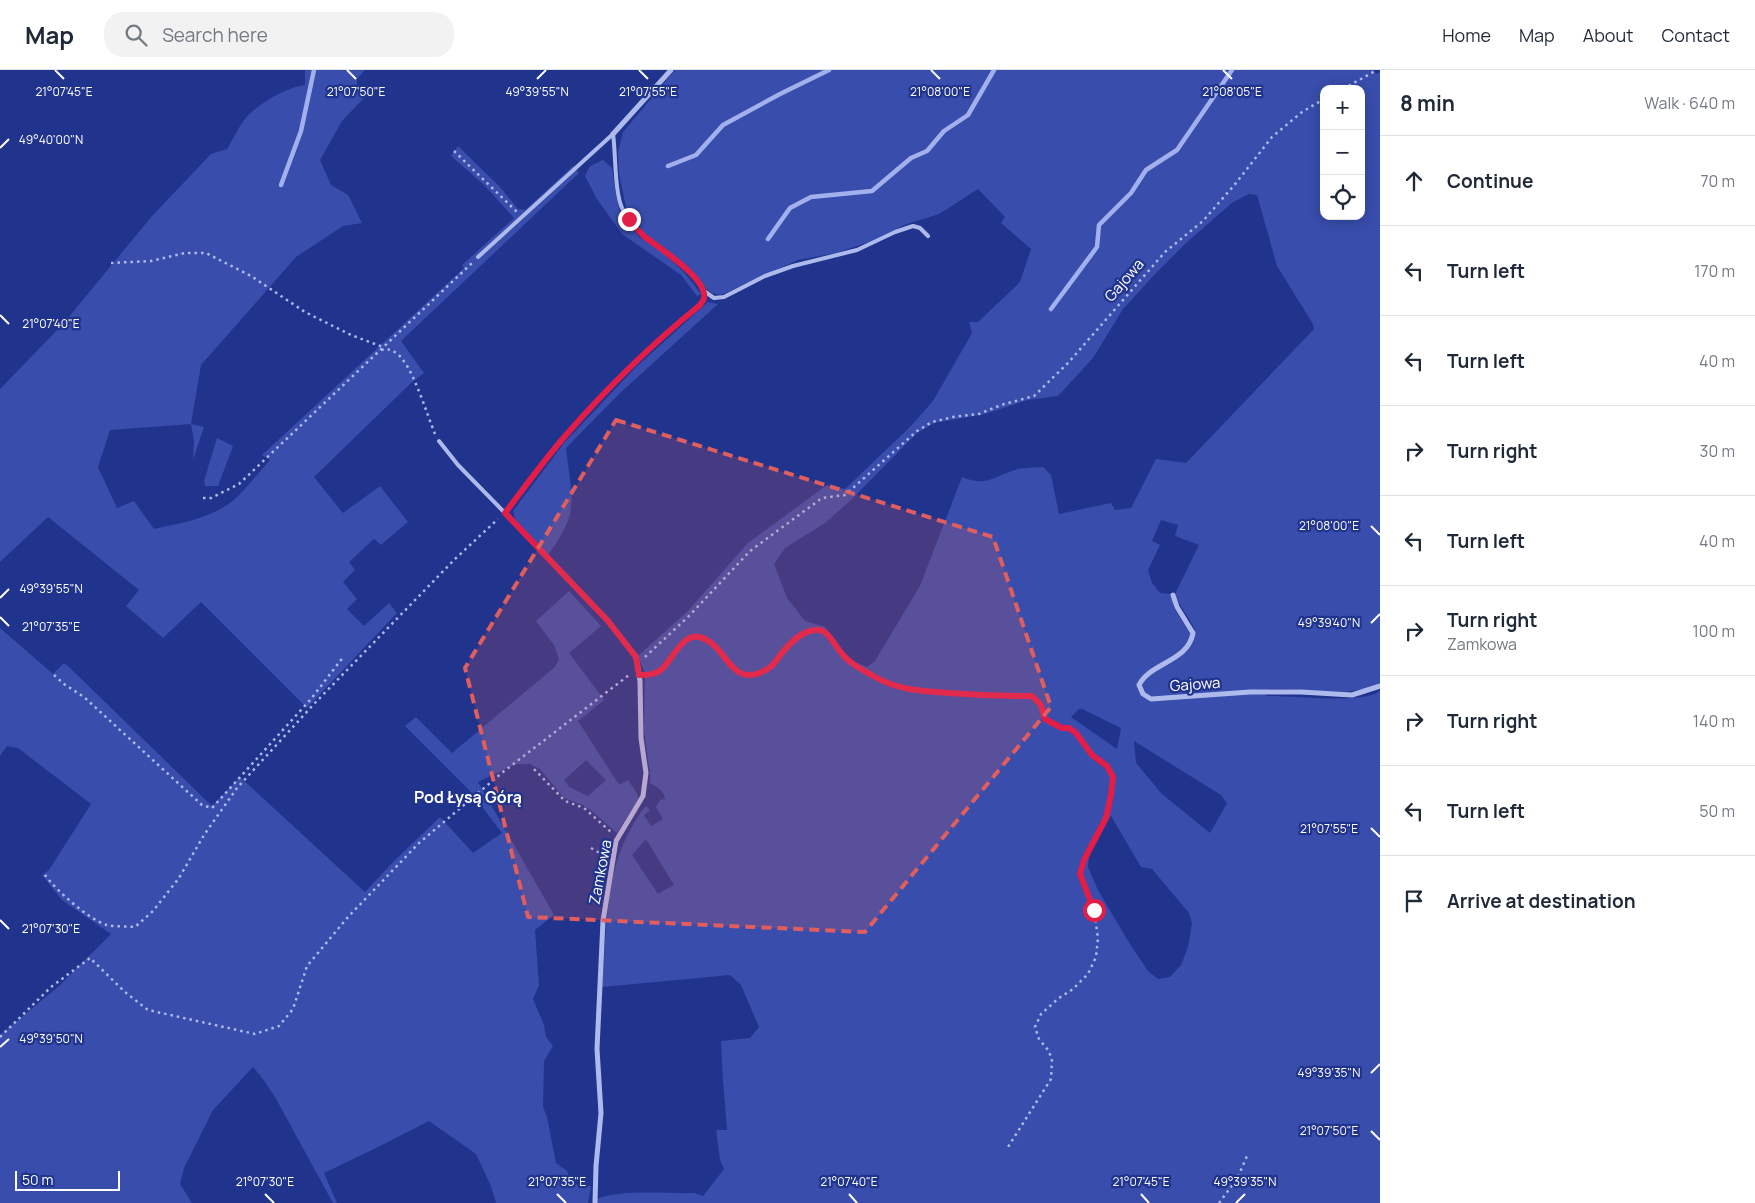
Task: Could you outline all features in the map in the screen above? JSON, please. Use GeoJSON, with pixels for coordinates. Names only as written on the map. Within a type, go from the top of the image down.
{"type":"FeatureCollection","features":[{"type":"Feature","properties":{"kind":"street"},"geometry":{"type":"LineString","coordinates":[[613,134],[671,70]]}},
{"type":"Feature","properties":{"kind":"street","name":"Zamkowa"},"geometry":{"type":"LineString","coordinates":[[505,513],[608,621],[636,657],[639,675],[640,738],[646,773],[643,796],[618,839],[603,921],[597,1049],[600,1112],[595,1203]]}},
{"type":"Feature","properties":{"kind":"street","name":"Gajowa"},"geometry":{"type":"LineString","coordinates":[[1173,595],[1177,607],[1193,633],[1191,643],[1183,652],[1143,678],[1139,685],[1143,694],[1151,699],[1250,692],[1352,695],[1380,686]]}},
{"type":"Feature","properties":{"kind":"lane"},"geometry":{"type":"LineString","coordinates":[[478,257],[613,134]]}},
{"type":"Feature","properties":{"kind":"lane"},"geometry":{"type":"LineString","coordinates":[[613,134],[617,182],[622,208],[643,235],[684,267],[704,291],[714,298],[724,297],[765,276],[793,266],[857,250],[895,232],[913,226],[920,228],[928,236]]}},
{"type":"Feature","properties":{"kind":"lane"},"geometry":{"type":"LineString","coordinates":[[439,442],[458,465],[505,513],[565,436],[661,338],[700,305],[704,299],[704,291]]}},
{"type":"Feature","properties":{"kind":"path"},"geometry":{"type":"LineString","coordinates":[[1350,85],[1377,70]]}},
{"type":"Feature","properties":{"kind":"path","name":"Gajowa"},"geometry":{"type":"LineString","coordinates":[[637,664],[690,615],[750,551],[822,498],[845,495],[917,431],[932,422],[953,416],[979,414],[1001,404],[1034,396],[1068,363],[1165,252],[1203,220],[1236,183],[1272,137],[1302,112],[1320,101]]}},
{"type":"Feature","properties":{"kind":"path"},"geometry":{"type":"LineString","coordinates":[[454,151],[514,210],[520,214],[528,213]]}},
{"type":"Feature","properties":{"kind":"path"},"geometry":{"type":"LineString","coordinates":[[111,263],[151,261],[185,253],[206,253],[251,276],[305,312],[351,335],[383,347]]}},
{"type":"Feature","properties":{"kind":"path"},"geometry":{"type":"LineString","coordinates":[[203,498],[211,498],[239,484],[478,257]]}},
{"type":"Feature","properties":{"kind":"path"},"geometry":{"type":"LineString","coordinates":[[380,350],[390,349],[398,354],[409,367],[439,442]]}},
{"type":"Feature","properties":{"kind":"path"},"geometry":{"type":"LineString","coordinates":[[46,875],[53,886],[82,910],[107,925],[135,927],[153,911],[179,878],[204,835],[237,788],[314,704],[455,559],[505,513]]}},
{"type":"Feature","properties":{"kind":"path"},"geometry":{"type":"LineString","coordinates":[[0,1037],[51,987],[90,958],[125,992],[148,1010],[255,1034],[279,1026],[293,1009],[307,966],[348,917],[419,843],[503,772],[630,675],[649,675],[660,671],[687,639],[697,636],[709,641],[718,648],[735,671],[754,676],[771,667],[784,651],[806,631],[820,630],[826,633],[847,660],[889,684],[916,690],[978,696],[1032,696],[1041,705],[1045,719],[1062,728],[1069,728],[1076,733],[1092,755],[1107,766],[1113,777],[1106,818],[1084,860],[1080,874],[1094,910],[1098,938],[1096,957],[1088,974],[1074,989],[1059,998],[1041,1014],[1036,1027],[1039,1038],[1052,1059],[1051,1079],[1008,1147]]}},
{"type":"Feature","properties":{"kind":"path"},"geometry":{"type":"LineString","coordinates":[[54,676],[84,697],[202,805],[212,808],[311,699],[344,656]]}},
{"type":"Feature","properties":{"kind":"path"},"geometry":{"type":"LineString","coordinates":[[534,769],[565,801],[584,808],[618,839]]}},
{"type":"Feature","properties":{"kind":"path"},"geometry":{"type":"LineString","coordinates":[[591,848],[605,857]]}},
{"type":"Feature","properties":{"kind":"path"},"geometry":{"type":"LineString","coordinates":[[1218,1203],[1237,1179],[1247,1156]]}},
{"type":"Feature","properties":{"kind":"highlighted area"},"geometry":{"type":"Polygon","coordinates":[[[616,420],[993,537],[1051,707],[865,932],[528,917],[465,668],[616,420]]]}},
{"type":"Feature","properties":{"kind":"shaded area"},"geometry":{"type":"Polygon","coordinates":[[[305,70],[365,70],[357,79],[357,86],[365,97],[342,121],[320,160],[331,185],[348,195],[362,223],[343,226],[296,257],[201,365],[191,424],[110,430],[98,467],[117,508],[134,501],[154,529],[200,518],[230,503],[270,460],[262,455],[464,268],[462,265],[514,218],[484,185],[451,156],[458,146],[500,187],[518,209],[525,210],[573,166],[579,173],[401,341],[424,373],[411,383],[314,477],[343,513],[380,486],[408,522],[381,545],[374,539],[349,562],[355,570],[343,582],[357,599],[347,609],[364,626],[389,603],[397,613],[307,708],[201,602],[163,638],[126,606],[139,590],[48,517],[0,562],[0,389],[63,324],[152,216],[211,154],[227,149],[250,113],[281,93],[305,85],[305,70]]]}},
{"type":"Feature","properties":{"kind":"shaded area"},"geometry":{"type":"Polygon","coordinates":[[[675,70],[1374,70],[1376,74],[1380,72],[1380,683],[1352,691],[1338,692],[1265,690],[1266,696],[1326,698],[1358,698],[1380,691],[1380,1203],[597,1203],[597,1199],[607,1196],[631,1193],[694,1193],[703,1196],[724,1169],[720,1160],[716,1130],[727,1130],[721,1041],[750,1038],[759,1027],[741,985],[730,975],[602,987],[608,904],[617,863],[636,820],[646,806],[650,810],[644,815],[651,826],[663,819],[656,807],[660,800],[665,799],[663,793],[650,783],[644,730],[645,673],[638,656],[687,612],[748,543],[827,485],[845,489],[910,427],[933,401],[972,333],[969,322],[978,322],[1020,282],[1031,249],[1001,223],[1005,217],[978,189],[939,214],[904,225],[869,242],[836,253],[798,260],[720,295],[712,293],[705,288],[697,276],[678,258],[644,233],[626,207],[619,174],[618,152],[623,132],[675,70]],[[1249,194],[1233,202],[1185,244],[1123,309],[1093,358],[1058,396],[1028,400],[985,414],[934,423],[917,433],[853,498],[825,523],[785,548],[774,564],[787,598],[805,621],[825,627],[850,660],[867,667],[875,661],[920,586],[962,477],[984,481],[1018,469],[1043,467],[1051,475],[1059,514],[1111,503],[1115,510],[1131,508],[1156,459],[1186,463],[1314,329],[1313,324],[1277,266],[1257,195],[1249,194]],[[1161,520],[1152,541],[1160,545],[1148,570],[1152,583],[1160,593],[1172,594],[1174,608],[1189,631],[1195,630],[1175,594],[1199,545],[1175,536],[1178,525],[1161,520]],[[1079,709],[1071,717],[1117,749],[1121,728],[1082,709],[1079,709]],[[1134,741],[1136,763],[1162,794],[1210,833],[1227,803],[1221,795],[1134,741]],[[1111,816],[1090,845],[1088,867],[1098,890],[1128,941],[1148,971],[1158,979],[1170,977],[1181,965],[1188,947],[1192,923],[1189,913],[1152,869],[1141,867],[1111,816]],[[646,839],[632,855],[658,894],[674,885],[646,839]]]}},
{"type":"Feature","properties":{"kind":"shaded area"},"geometry":{"type":"Polygon","coordinates":[[[603,160],[612,168],[620,211],[639,237],[657,248],[683,271],[701,294],[697,296],[681,275],[622,234],[597,199],[585,176],[590,166],[603,160]]]}},
{"type":"Feature","properties":{"kind":"shaded area"},"geometry":{"type":"Polygon","coordinates":[[[708,302],[718,304],[619,394],[566,448],[571,510],[565,528],[548,555],[516,522],[513,511],[564,443],[636,367],[708,302]]]}},
{"type":"Feature","properties":{"kind":"shaded area"},"geometry":{"type":"Polygon","coordinates":[[[191,424],[204,427],[193,460],[194,441],[191,424]]]}},
{"type":"Feature","properties":{"kind":"shaded area"},"geometry":{"type":"Polygon","coordinates":[[[217,438],[233,446],[218,486],[205,486],[204,481],[217,438]]]}},
{"type":"Feature","properties":{"kind":"shaded area"},"geometry":{"type":"Polygon","coordinates":[[[569,591],[601,626],[569,653],[604,700],[578,721],[619,785],[628,780],[638,795],[638,799],[617,833],[583,805],[564,798],[540,769],[530,764],[516,764],[478,782],[554,915],[535,930],[539,985],[533,999],[544,1025],[546,1037],[553,1046],[544,1061],[543,1107],[547,1117],[556,1163],[567,1171],[572,1184],[591,1186],[588,1203],[496,1203],[491,1186],[476,1154],[429,1121],[324,1173],[337,1203],[333,1203],[275,1097],[253,1067],[213,1110],[184,1168],[180,1184],[192,1203],[0,1203],[0,1035],[59,986],[111,934],[62,900],[42,875],[49,870],[91,804],[18,748],[7,746],[0,756],[0,628],[53,674],[64,663],[69,667],[212,806],[240,777],[365,892],[440,817],[473,853],[502,833],[470,791],[405,726],[416,717],[452,753],[555,667],[559,659],[554,645],[536,621],[569,591]],[[586,760],[564,780],[569,787],[588,796],[606,780],[586,760]]]}},
{"type":"Feature","properties":{"kind":"waterway"},"geometry":{"type":"LineString","coordinates":[[281,185],[301,131],[314,70]]}},
{"type":"Feature","properties":{"kind":"waterway"},"geometry":{"type":"LineString","coordinates":[[668,166],[696,155],[723,125],[829,70]]}},
{"type":"Feature","properties":{"kind":"waterway"},"geometry":{"type":"LineString","coordinates":[[768,239],[790,208],[811,197],[872,191],[911,158],[927,151],[944,131],[968,115],[994,70]]}},
{"type":"Feature","properties":{"kind":"waterway"},"geometry":{"type":"LineString","coordinates":[[1051,309],[1097,247],[1099,225],[1131,193],[1146,170],[1177,150],[1232,70]]}},
{"type":"Feature","properties":{"kind":"district","name":"Pod Łysą Górą"},"geometry":{"type":"Point","coordinates":[468,797]}},
{"type":"Feature","properties":{"kind":"route"},"geometry":{"type":"LineString","coordinates":[[629,219],[643,235],[684,267],[704,291],[704,299],[700,305],[661,338],[587,412],[565,436],[505,513],[608,621],[636,657],[639,675],[649,675],[660,671],[670,660],[674,652],[687,639],[697,636],[709,641],[718,648],[735,671],[754,676],[771,667],[784,651],[806,631],[820,630],[826,633],[847,660],[889,684],[916,690],[978,696],[1032,696],[1041,705],[1045,719],[1054,725],[1069,728],[1076,733],[1092,755],[1107,766],[1113,777],[1106,818],[1080,868],[1084,887],[1094,910]]}}]}
